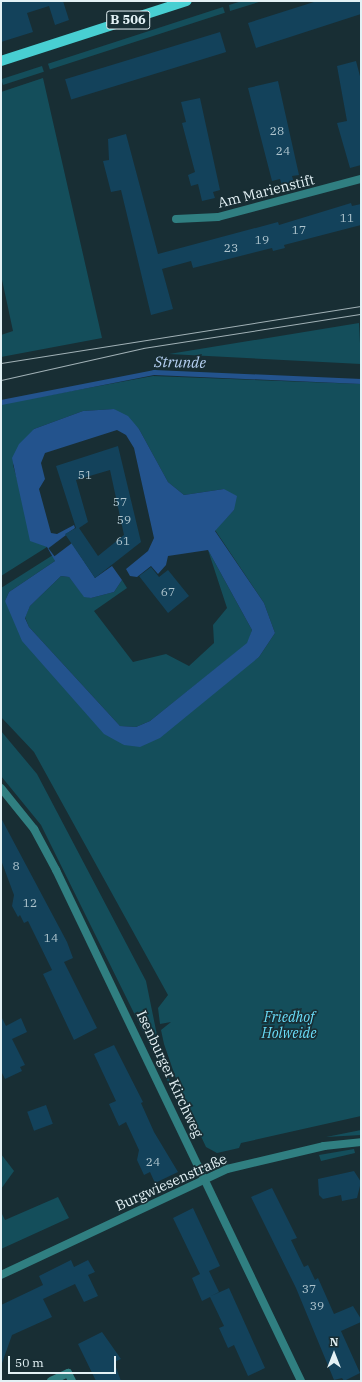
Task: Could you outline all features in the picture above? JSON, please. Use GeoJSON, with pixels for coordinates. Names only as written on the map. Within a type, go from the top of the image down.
{"type":"FeatureCollection","features":[{"type":"Feature","properties":{"kind":"main road","name":"B 506"},"geometry":{"type":"LineString","coordinates":[[1,61],[187,1]]}},
{"type":"Feature","properties":{"kind":"street","name":"Am Marienstift"},"geometry":{"type":"LineString","coordinates":[[176,219],[218,217],[361,179]]}},
{"type":"Feature","properties":{"kind":"street","name":"Isenburger Kirchweg"},"geometry":{"type":"LineString","coordinates":[[1,788],[34,829],[56,870],[301,1381]]}},
{"type":"Feature","properties":{"kind":"street","name":"Burgwiesenstraße"},"geometry":{"type":"LineString","coordinates":[[1,1275],[205,1178],[244,1164],[361,1142]]}},
{"type":"Feature","properties":{"kind":"street"},"geometry":{"type":"LineString","coordinates":[[51,1381],[68,1373],[72,1381]]}},
{"type":"Feature","properties":{"kind":"green space"},"geometry":{"type":"Polygon","coordinates":[[[242,1],[262,1],[230,11],[229,5],[242,1]]]}},
{"type":"Feature","properties":{"kind":"green space"},"geometry":{"type":"Polygon","coordinates":[[[223,7],[225,13],[50,70],[48,64],[223,7]]]}},
{"type":"Feature","properties":{"kind":"green space"},"geometry":{"type":"Polygon","coordinates":[[[42,66],[44,72],[3,85],[1,79],[42,66]]]}},
{"type":"Feature","properties":{"kind":"green space"},"geometry":{"type":"Polygon","coordinates":[[[43,78],[102,338],[1,357],[1,335],[13,331],[1,275],[1,92],[43,78]]]}},
{"type":"Feature","properties":{"kind":"green space"},"geometry":{"type":"Polygon","coordinates":[[[359,323],[361,364],[169,354],[359,323]]]}},
{"type":"Feature","properties":{"kind":"green space","name":"Friedhof Holweide"},"geometry":{"type":"Polygon","coordinates":[[[153,376],[361,384],[361,1116],[241,1143],[239,1148],[217,1153],[206,1147],[182,1096],[164,1044],[161,1030],[171,1022],[160,1024],[158,1008],[168,995],[34,752],[1,717],[1,588],[53,555],[55,561],[9,592],[5,601],[124,745],[259,657],[275,633],[264,603],[215,530],[234,510],[224,489],[184,495],[168,482],[139,429],[114,409],[83,411],[34,429],[13,465],[23,500],[47,547],[1,576],[1,404],[153,376]]]}},
{"type":"Feature","properties":{"kind":"green space"},"geometry":{"type":"Polygon","coordinates":[[[208,550],[252,630],[248,643],[150,721],[136,727],[120,726],[29,627],[25,617],[30,606],[61,576],[69,577],[84,596],[91,598],[114,592],[122,580],[127,588],[94,611],[133,662],[166,654],[189,666],[214,643],[213,625],[227,608],[208,550]]]}},
{"type":"Feature","properties":{"kind":"green space"},"geometry":{"type":"Polygon","coordinates":[[[1,731],[37,774],[146,981],[159,1045],[173,1092],[41,825],[1,776],[1,731]]]}},
{"type":"Feature","properties":{"kind":"green space"},"geometry":{"type":"Polygon","coordinates":[[[361,1130],[361,1135],[326,1137],[361,1130]]]}},
{"type":"Feature","properties":{"kind":"green space"},"geometry":{"type":"Polygon","coordinates":[[[354,1149],[355,1153],[321,1161],[319,1155],[354,1149]]]}},
{"type":"Feature","properties":{"kind":"green space"},"geometry":{"type":"Polygon","coordinates":[[[1,1154],[14,1171],[1,1189],[1,1154]]]}},
{"type":"Feature","properties":{"kind":"green space"},"geometry":{"type":"Polygon","coordinates":[[[58,1197],[69,1218],[1,1249],[1,1212],[5,1220],[58,1197]]]}},
{"type":"Feature","properties":{"kind":"water"},"geometry":{"type":"Polygon","coordinates":[[[114,409],[128,416],[139,429],[168,482],[184,495],[224,489],[237,496],[234,510],[215,531],[264,603],[275,633],[259,657],[160,738],[140,747],[124,745],[104,734],[22,641],[5,601],[9,592],[55,561],[47,547],[30,541],[12,458],[19,444],[34,429],[83,411],[114,409]],[[117,430],[45,453],[41,463],[45,479],[39,489],[51,533],[57,534],[74,525],[75,528],[66,534],[95,578],[112,566],[122,580],[114,592],[91,598],[84,597],[69,577],[61,576],[30,606],[25,618],[29,627],[120,726],[136,727],[150,721],[247,643],[252,630],[208,550],[168,556],[166,565],[158,574],[151,566],[137,577],[130,576],[126,569],[148,551],[154,538],[134,448],[126,435],[117,430]]]}},
{"type":"Feature","properties":{"kind":"pier"},"geometry":{"type":"Polygon","coordinates":[[[66,535],[72,543],[54,556],[48,548],[66,535]]]}},
{"type":"Feature","properties":{"kind":"building"},"geometry":{"type":"Polygon","coordinates":[[[1,1],[63,1],[69,20],[55,25],[49,6],[27,13],[33,32],[1,42],[1,1]]]}},
{"type":"Feature","properties":{"kind":"building"},"geometry":{"type":"Polygon","coordinates":[[[317,1],[361,1],[361,14],[256,48],[248,23],[317,1]]]}},
{"type":"Feature","properties":{"kind":"building"},"geometry":{"type":"Polygon","coordinates":[[[220,32],[226,52],[71,99],[65,79],[220,32]]]}},
{"type":"Feature","properties":{"kind":"building"},"geometry":{"type":"Polygon","coordinates":[[[356,61],[361,80],[361,165],[350,168],[337,123],[347,121],[337,66],[356,61]]]}},
{"type":"Feature","properties":{"kind":"building"},"geometry":{"type":"Polygon","coordinates":[[[278,81],[299,175],[292,176],[294,183],[282,186],[280,179],[272,181],[248,88],[278,81]]]}},
{"type":"Feature","properties":{"kind":"building"},"geometry":{"type":"Polygon","coordinates":[[[200,98],[220,190],[213,192],[215,198],[202,201],[198,184],[191,186],[188,175],[195,172],[182,123],[186,122],[181,102],[200,98]]]}},
{"type":"Feature","properties":{"kind":"building"},"geometry":{"type":"Polygon","coordinates":[[[126,134],[158,254],[278,222],[279,225],[351,203],[352,206],[361,204],[361,225],[284,245],[285,248],[273,251],[272,248],[193,268],[191,261],[162,269],[173,309],[151,315],[121,190],[111,192],[103,161],[109,160],[108,139],[126,134]]]}},
{"type":"Feature","properties":{"kind":"building"},"geometry":{"type":"Polygon","coordinates":[[[118,446],[141,542],[95,578],[65,534],[76,528],[56,466],[118,446]],[[110,470],[76,480],[88,522],[79,528],[98,556],[124,535],[110,470]]]}},
{"type":"Feature","properties":{"kind":"building"},"geometry":{"type":"Polygon","coordinates":[[[151,567],[159,577],[168,570],[189,596],[168,613],[139,576],[151,567]]]}},
{"type":"Feature","properties":{"kind":"building"},"geometry":{"type":"Polygon","coordinates":[[[1,818],[67,942],[73,958],[64,962],[97,1028],[74,1040],[43,974],[52,970],[28,921],[24,923],[20,915],[18,917],[12,906],[14,895],[1,860],[1,818]]]}},
{"type":"Feature","properties":{"kind":"building"},"geometry":{"type":"Polygon","coordinates":[[[1,1016],[6,1026],[21,1018],[27,1032],[12,1039],[25,1065],[20,1067],[22,1071],[5,1079],[1,1071],[1,1016]]]}},
{"type":"Feature","properties":{"kind":"building"},"geometry":{"type":"Polygon","coordinates":[[[114,1045],[143,1102],[141,1103],[154,1132],[178,1172],[155,1183],[150,1172],[144,1175],[137,1160],[139,1150],[126,1122],[119,1126],[109,1104],[116,1101],[94,1054],[114,1045]]]}},
{"type":"Feature","properties":{"kind":"building"},"geometry":{"type":"Polygon","coordinates":[[[46,1105],[53,1124],[34,1131],[27,1112],[46,1105]]]}},
{"type":"Feature","properties":{"kind":"building"},"geometry":{"type":"Polygon","coordinates":[[[354,1171],[361,1182],[357,1198],[342,1201],[341,1195],[323,1199],[319,1195],[318,1179],[354,1171]]]}},
{"type":"Feature","properties":{"kind":"building"},"geometry":{"type":"Polygon","coordinates":[[[272,1188],[297,1238],[291,1240],[304,1267],[308,1265],[315,1280],[318,1278],[334,1314],[353,1306],[361,1319],[361,1322],[341,1331],[360,1373],[344,1381],[342,1378],[334,1380],[296,1288],[251,1197],[272,1188]]]}},
{"type":"Feature","properties":{"kind":"building"},"geometry":{"type":"Polygon","coordinates":[[[193,1208],[220,1266],[209,1271],[219,1292],[211,1296],[229,1288],[265,1368],[248,1376],[234,1345],[228,1348],[219,1328],[224,1326],[210,1297],[202,1301],[192,1278],[200,1274],[173,1218],[193,1208]]]}},
{"type":"Feature","properties":{"kind":"building"},"geometry":{"type":"Polygon","coordinates":[[[71,1260],[74,1267],[88,1260],[95,1272],[88,1275],[98,1296],[84,1302],[75,1284],[43,1299],[52,1317],[12,1335],[1,1366],[1,1305],[43,1285],[39,1276],[71,1260]]]}},
{"type":"Feature","properties":{"kind":"building"},"geometry":{"type":"Polygon","coordinates":[[[102,1332],[121,1359],[114,1362],[121,1381],[96,1381],[78,1344],[102,1332]]]}},
{"type":"Feature","properties":{"kind":"waterway","name":"Strunde"},"geometry":{"type":"LineString","coordinates":[[1,402],[154,372],[361,381]]}},
{"type":"Feature","properties":{"kind":"tram line"},"geometry":{"type":"LineString","coordinates":[[1,363],[361,306]]}},
{"type":"Feature","properties":{"kind":"tram line"},"geometry":{"type":"LineString","coordinates":[[1,380],[143,348],[361,314]]}}]}
